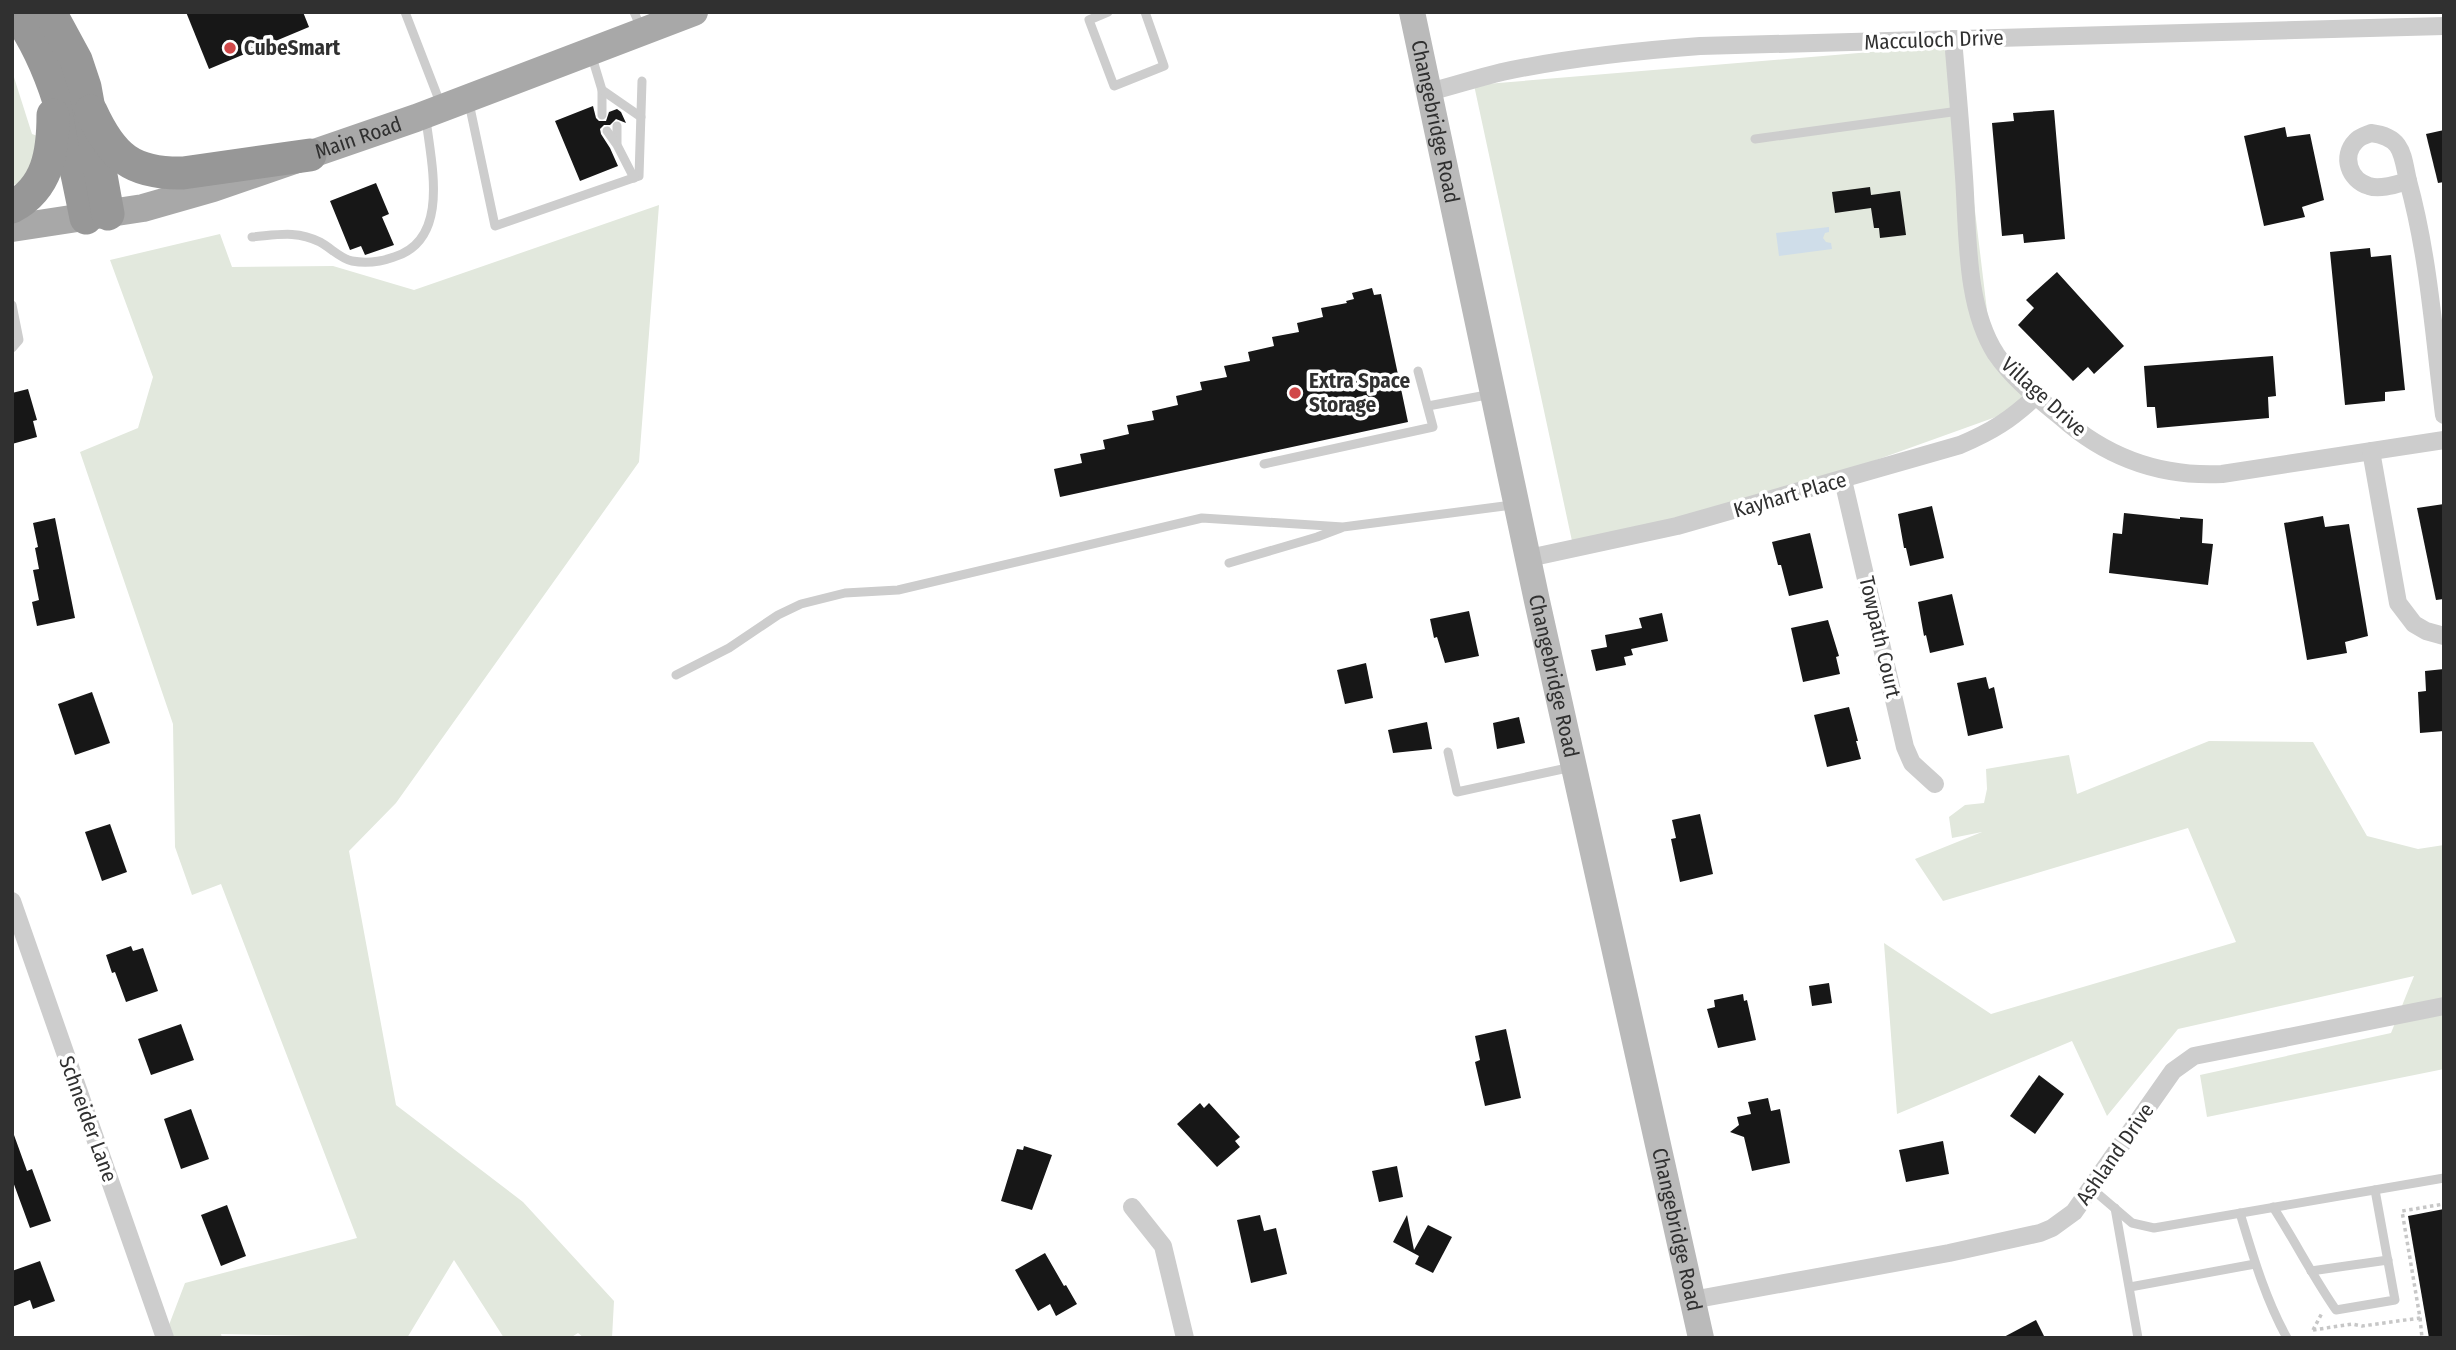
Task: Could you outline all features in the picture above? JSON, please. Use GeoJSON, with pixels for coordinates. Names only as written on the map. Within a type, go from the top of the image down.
{"type":"FeatureCollection","features":[{"type":"Feature","properties":{"kind":"highway"},"geometry":{"type":"LineString","coordinates":[[16,12],[37,45],[49,71],[97,216]]}},
{"type":"Feature","properties":{"kind":"highway"},"geometry":{"type":"LineString","coordinates":[[50,12],[76,60],[91,111],[108,143],[119,156],[133,166],[163,174],[183,173],[310,155]]}},
{"type":"Feature","properties":{"kind":"highway"},"geometry":{"type":"LineString","coordinates":[[12,207],[36,189],[45,175],[51,156],[53,116],[49,71]]}},
{"type":"Feature","properties":{"kind":"highway"},"geometry":{"type":"LineString","coordinates":[[91,111],[97,216]]}},
{"type":"Feature","properties":{"kind":"main road","name":"Main Road"},"geometry":{"type":"LineString","coordinates":[[12,228],[97,216],[178,198],[445,107],[590,51],[639,22],[694,12]]}},
{"type":"Feature","properties":{"kind":"main road","name":"Changebridge Road"},"geometry":{"type":"LineString","coordinates":[[1412,12],[1517,505],[1701,1338]]}},
{"type":"Feature","properties":{"kind":"street","name":"Macculoch Drive"},"geometry":{"type":"LineString","coordinates":[[1429,92],[1501,72],[1632,51],[1762,44],[2269,33],[2444,26]]}},
{"type":"Feature","properties":{"kind":"street","name":"Village Drive"},"geometry":{"type":"LineString","coordinates":[[1953,39],[1970,266],[1980,316],[1996,353],[2012,374],[2072,428],[2130,460],[2169,472],[2195,475],[2222,474],[2444,440]]}},
{"type":"Feature","properties":{"kind":"street"},"geometry":{"type":"LineString","coordinates":[[2408,181],[2425,261],[2444,415]]}},
{"type":"Feature","properties":{"kind":"street","name":"Kayhart Place"},"geometry":{"type":"LineString","coordinates":[[1529,558],[1677,526],[1960,445],[1989,433],[2010,420],[2036,396]]}},
{"type":"Feature","properties":{"kind":"street"},"geometry":{"type":"LineString","coordinates":[[2371,451],[2398,603],[2414,624],[2444,636]]}},
{"type":"Feature","properties":{"kind":"street","name":"Towpath Court"},"geometry":{"type":"LineString","coordinates":[[1843,480],[1905,747],[1912,764],[1935,784]]}},
{"type":"Feature","properties":{"kind":"street","name":"Schneider Lane"},"geometry":{"type":"LineString","coordinates":[[12,901],[164,1338]]}},
{"type":"Feature","properties":{"kind":"street","name":"Ashland Drive"},"geometry":{"type":"LineString","coordinates":[[1692,1300],[2040,1233],[2074,1212],[2172,1071],[2194,1056],[2444,1006]]}},
{"type":"Feature","properties":{"kind":"street"},"geometry":{"type":"LineString","coordinates":[[1132,1207],[1163,1246],[1185,1338]]}},
{"type":"Feature","properties":{"kind":"lane"},"geometry":{"type":"LineString","coordinates":[[405,12],[495,226],[639,176],[642,81]]}},
{"type":"Feature","properties":{"kind":"lane"},"geometry":{"type":"LineString","coordinates":[[1108,12],[1089,20],[1114,86],[1164,66],[1145,12]]}},
{"type":"Feature","properties":{"kind":"lane"},"geometry":{"type":"LineString","coordinates":[[590,51],[606,114]]}},
{"type":"Feature","properties":{"kind":"lane"},"geometry":{"type":"LineString","coordinates":[[602,90],[641,117]]}},
{"type":"Feature","properties":{"kind":"lane"},"geometry":{"type":"LineString","coordinates":[[252,237],[295,233],[319,242],[349,261],[375,263],[404,254],[420,243],[428,230],[445,107]]}},
{"type":"Feature","properties":{"kind":"lane"},"geometry":{"type":"LineString","coordinates":[[1755,139],[1959,111]]}},
{"type":"Feature","properties":{"kind":"lane"},"geometry":{"type":"LineString","coordinates":[[617,127],[617,145]]}},
{"type":"Feature","properties":{"kind":"lane"},"geometry":{"type":"LineString","coordinates":[[607,131],[634,178]]}},
{"type":"Feature","properties":{"kind":"lane"},"geometry":{"type":"LineString","coordinates":[[12,305],[19,340],[12,348]]}},
{"type":"Feature","properties":{"kind":"lane"},"geometry":{"type":"LineString","coordinates":[[1264,464],[1433,427],[1418,371]]}},
{"type":"Feature","properties":{"kind":"lane"},"geometry":{"type":"LineString","coordinates":[[1428,406],[1493,394]]}},
{"type":"Feature","properties":{"kind":"lane"},"geometry":{"type":"LineString","coordinates":[[676,675],[729,648],[778,615],[801,604],[845,593],[898,590],[1202,518],[1343,527],[1517,505]]}},
{"type":"Feature","properties":{"kind":"lane"},"geometry":{"type":"LineString","coordinates":[[1229,563],[1343,527]]}},
{"type":"Feature","properties":{"kind":"lane"},"geometry":{"type":"LineString","coordinates":[[1448,751],[1457,792],[1574,766]]}},
{"type":"Feature","properties":{"kind":"lane"},"geometry":{"type":"LineString","coordinates":[[2091,1188],[2132,1223],[2154,1227],[2444,1178]]}},
{"type":"Feature","properties":{"kind":"lane"},"geometry":{"type":"LineString","coordinates":[[2273,1207],[2322,1292],[2336,1310],[2395,1300],[2375,1190]]}},
{"type":"Feature","properties":{"kind":"lane"},"geometry":{"type":"LineString","coordinates":[[2115,1208],[2138,1338]]}},
{"type":"Feature","properties":{"kind":"lane"},"geometry":{"type":"LineString","coordinates":[[2240,1213],[2255,1264],[2287,1338]]}},
{"type":"Feature","properties":{"kind":"lane"},"geometry":{"type":"LineString","coordinates":[[2311,1271],[2388,1259]]}},
{"type":"Feature","properties":{"kind":"lane"},"geometry":{"type":"LineString","coordinates":[[2130,1287],[2255,1264]]}},
{"type":"Feature","properties":{"kind":"path"},"geometry":{"type":"LineString","coordinates":[[2420,1318],[2422,1338]]}},
{"type":"Feature","properties":{"kind":"shaded area"},"geometry":{"type":"Polygon","coordinates":[[[1955,45],[1989,327],[2032,404],[1698,524],[1575,555],[1474,85],[1955,45]]]}},
{"type":"Feature","properties":{"kind":"shaded area"},"geometry":{"type":"Polygon","coordinates":[[[12,71],[32,134],[125,167],[12,185],[12,71]]]}},
{"type":"Feature","properties":{"kind":"shaded area"},"geometry":{"type":"Polygon","coordinates":[[[659,205],[639,462],[396,803],[349,851],[396,1105],[523,1202],[614,1301],[612,1338],[584,1338],[578,1333],[570,1338],[504,1338],[454,1260],[407,1338],[221,1334],[222,1338],[164,1338],[185,1283],[357,1238],[221,884],[192,895],[175,847],[173,724],[80,452],[138,428],[153,377],[110,260],[220,234],[232,267],[333,266],[414,290],[659,205]]]}},
{"type":"Feature","properties":{"kind":"shaded area"},"geometry":{"type":"Polygon","coordinates":[[[1829,227],[1829,232],[1825,233],[1823,238],[1831,243],[1832,249],[1779,256],[1776,233],[1829,227]]]}},
{"type":"Feature","properties":{"kind":"shaded area"},"geometry":{"type":"Polygon","coordinates":[[[2209,741],[2313,742],[2367,836],[2418,849],[2444,845],[2444,1069],[2207,1117],[2200,1075],[2391,1033],[2414,976],[2178,1029],[2107,1116],[2072,1041],[1897,1114],[1884,943],[1991,1014],[2236,942],[2188,828],[1943,901],[1915,859],[1982,832],[1952,838],[1949,817],[1965,805],[1984,803],[1987,789],[1986,769],[2069,755],[2077,794],[2209,741]]]}},
{"type":"Feature","properties":{"kind":"building","name":"CubeSmart"},"geometry":{"type":"Polygon","coordinates":[[[186,12],[303,12],[309,27],[209,69],[186,12]]]}},
{"type":"Feature","properties":{"kind":"building"},"geometry":{"type":"Polygon","coordinates":[[[593,106],[599,121],[606,121],[609,112],[617,109],[626,123],[616,119],[600,129],[618,166],[580,181],[555,121],[593,106]]]}},
{"type":"Feature","properties":{"kind":"building"},"geometry":{"type":"Polygon","coordinates":[[[2054,110],[2065,239],[2024,243],[2023,234],[2002,236],[1992,123],[2014,121],[2013,113],[2054,110]]]}},
{"type":"Feature","properties":{"kind":"building"},"geometry":{"type":"Polygon","coordinates":[[[2285,127],[2287,137],[2310,134],[2324,200],[2302,207],[2305,217],[2264,226],[2244,136],[2285,127]]]}},
{"type":"Feature","properties":{"kind":"building"},"geometry":{"type":"Polygon","coordinates":[[[2444,130],[2444,182],[2438,183],[2426,134],[2444,130]]]}},
{"type":"Feature","properties":{"kind":"building"},"geometry":{"type":"Polygon","coordinates":[[[376,183],[389,214],[382,217],[394,245],[365,255],[361,246],[350,250],[330,201],[376,183]]]}},
{"type":"Feature","properties":{"kind":"building"},"geometry":{"type":"Polygon","coordinates":[[[1870,187],[1871,195],[1900,191],[1906,235],[1880,238],[1879,228],[1874,228],[1871,208],[1835,213],[1832,192],[1870,187]]]}},
{"type":"Feature","properties":{"kind":"building"},"geometry":{"type":"Polygon","coordinates":[[[2370,248],[2371,257],[2391,255],[2405,390],[2385,392],[2385,401],[2345,405],[2330,252],[2370,248]]]}},
{"type":"Feature","properties":{"kind":"building"},"geometry":{"type":"Polygon","coordinates":[[[2057,272],[2124,346],[2094,374],[2088,367],[2073,381],[2018,325],[2034,308],[2026,300],[2057,272]]]}},
{"type":"Feature","properties":{"kind":"building","name":"Extra Space Storage"},"geometry":{"type":"Polygon","coordinates":[[[1372,288],[1374,295],[1381,294],[1408,422],[1060,497],[1054,469],[1082,463],[1080,454],[1105,449],[1103,440],[1129,434],[1127,425],[1154,420],[1152,411],[1178,405],[1176,396],[1202,390],[1200,382],[1227,377],[1224,366],[1250,361],[1248,352],[1274,346],[1272,337],[1299,332],[1297,323],[1323,317],[1321,308],[1347,303],[1346,301],[1354,299],[1352,293],[1372,288]]]}},
{"type":"Feature","properties":{"kind":"building"},"geometry":{"type":"Polygon","coordinates":[[[2273,356],[2276,396],[2268,397],[2269,418],[2157,428],[2155,407],[2147,407],[2144,366],[2273,356]]]}},
{"type":"Feature","properties":{"kind":"building"},"geometry":{"type":"Polygon","coordinates":[[[28,389],[37,420],[33,421],[37,437],[12,444],[12,393],[28,389]]]}},
{"type":"Feature","properties":{"kind":"building"},"geometry":{"type":"Polygon","coordinates":[[[2444,504],[2444,599],[2436,600],[2417,508],[2444,504]]]}},
{"type":"Feature","properties":{"kind":"building"},"geometry":{"type":"Polygon","coordinates":[[[1932,506],[1944,558],[1910,566],[1898,514],[1932,506]]]}},
{"type":"Feature","properties":{"kind":"building"},"geometry":{"type":"Polygon","coordinates":[[[2124,513],[2203,519],[2202,543],[2213,544],[2208,585],[2109,573],[2113,533],[2122,534],[2124,513]]]}},
{"type":"Feature","properties":{"kind":"building"},"geometry":{"type":"Polygon","coordinates":[[[2323,516],[2325,527],[2349,524],[2368,636],[2345,642],[2347,653],[2307,660],[2284,523],[2323,516]]]}},
{"type":"Feature","properties":{"kind":"building"},"geometry":{"type":"Polygon","coordinates":[[[55,518],[75,618],[37,626],[32,602],[39,600],[33,570],[39,569],[33,523],[55,518]]]}},
{"type":"Feature","properties":{"kind":"building"},"geometry":{"type":"Polygon","coordinates":[[[1810,533],[1823,588],[1789,596],[1772,542],[1810,533]]]}},
{"type":"Feature","properties":{"kind":"building"},"geometry":{"type":"Polygon","coordinates":[[[1952,594],[1964,645],[1930,653],[1918,602],[1952,594]]]}},
{"type":"Feature","properties":{"kind":"building"},"geometry":{"type":"Polygon","coordinates":[[[1469,611],[1479,656],[1445,663],[1437,637],[1434,638],[1430,619],[1469,611]]]}},
{"type":"Feature","properties":{"kind":"building"},"geometry":{"type":"Polygon","coordinates":[[[1662,613],[1668,641],[1631,649],[1633,655],[1624,657],[1626,665],[1596,671],[1591,650],[1607,647],[1605,635],[1642,628],[1639,618],[1662,613]]]}},
{"type":"Feature","properties":{"kind":"building"},"geometry":{"type":"Polygon","coordinates":[[[1828,620],[1839,656],[1836,657],[1840,674],[1803,682],[1791,628],[1828,620]]]}},
{"type":"Feature","properties":{"kind":"building"},"geometry":{"type":"Polygon","coordinates":[[[1366,663],[1373,698],[1345,704],[1337,670],[1366,663]]]}},
{"type":"Feature","properties":{"kind":"building"},"geometry":{"type":"Polygon","coordinates":[[[2444,669],[2444,731],[2420,733],[2418,692],[2426,691],[2425,671],[2444,669]]]}},
{"type":"Feature","properties":{"kind":"building"},"geometry":{"type":"Polygon","coordinates":[[[1986,677],[1989,689],[1994,687],[2003,728],[1968,736],[1957,683],[1986,677]]]}},
{"type":"Feature","properties":{"kind":"building"},"geometry":{"type":"Polygon","coordinates":[[[92,692],[110,743],[75,755],[58,704],[92,692]]]}},
{"type":"Feature","properties":{"kind":"building"},"geometry":{"type":"Polygon","coordinates":[[[1849,707],[1861,759],[1827,767],[1814,715],[1849,707]]]}},
{"type":"Feature","properties":{"kind":"building"},"geometry":{"type":"Polygon","coordinates":[[[1519,717],[1525,743],[1497,749],[1493,723],[1519,717]]]}},
{"type":"Feature","properties":{"kind":"building"},"geometry":{"type":"Polygon","coordinates":[[[1427,722],[1432,749],[1393,753],[1388,730],[1427,722]]]}},
{"type":"Feature","properties":{"kind":"building"},"geometry":{"type":"Polygon","coordinates":[[[1700,814],[1713,874],[1680,882],[1671,839],[1676,838],[1672,820],[1700,814]]]}},
{"type":"Feature","properties":{"kind":"building"},"geometry":{"type":"Polygon","coordinates":[[[110,824],[127,872],[102,881],[85,832],[110,824]]]}},
{"type":"Feature","properties":{"kind":"building"},"geometry":{"type":"Polygon","coordinates":[[[131,946],[133,951],[143,948],[158,991],[126,1002],[106,955],[131,946]]]}},
{"type":"Feature","properties":{"kind":"building"},"geometry":{"type":"Polygon","coordinates":[[[1829,983],[1832,1003],[1812,1006],[1809,986],[1829,983]]]}},
{"type":"Feature","properties":{"kind":"building"},"geometry":{"type":"Polygon","coordinates":[[[1743,994],[1744,1001],[1747,1000],[1756,1040],[1718,1048],[1707,1009],[1715,1007],[1714,1000],[1743,994]]]}},
{"type":"Feature","properties":{"kind":"building"},"geometry":{"type":"Polygon","coordinates":[[[181,1024],[194,1060],[151,1075],[138,1039],[181,1024]]]}},
{"type":"Feature","properties":{"kind":"building"},"geometry":{"type":"Polygon","coordinates":[[[1506,1029],[1521,1098],[1485,1106],[1475,1062],[1480,1060],[1475,1036],[1506,1029]]]}},
{"type":"Feature","properties":{"kind":"building"},"geometry":{"type":"Polygon","coordinates":[[[2039,1075],[2064,1094],[2035,1134],[2010,1116],[2039,1075]]]}},
{"type":"Feature","properties":{"kind":"building"},"geometry":{"type":"Polygon","coordinates":[[[1768,1098],[1771,1111],[1780,1109],[1790,1163],[1752,1171],[1744,1137],[1730,1132],[1739,1125],[1737,1117],[1751,1114],[1748,1102],[1768,1098]]]}},
{"type":"Feature","properties":{"kind":"building"},"geometry":{"type":"Polygon","coordinates":[[[1200,1103],[1204,1108],[1209,1103],[1240,1137],[1235,1141],[1240,1147],[1217,1167],[1177,1124],[1200,1103]]]}},
{"type":"Feature","properties":{"kind":"building"},"geometry":{"type":"Polygon","coordinates":[[[191,1109],[209,1159],[181,1169],[164,1119],[191,1109]]]}},
{"type":"Feature","properties":{"kind":"building"},"geometry":{"type":"Polygon","coordinates":[[[12,1135],[27,1171],[32,1169],[51,1221],[30,1228],[12,1179],[12,1135]]]}},
{"type":"Feature","properties":{"kind":"building"},"geometry":{"type":"Polygon","coordinates":[[[1943,1141],[1949,1174],[1906,1182],[1899,1150],[1943,1141]]]}},
{"type":"Feature","properties":{"kind":"building"},"geometry":{"type":"Polygon","coordinates":[[[1024,1146],[1052,1155],[1032,1210],[1001,1201],[1017,1149],[1023,1150],[1024,1146]]]}},
{"type":"Feature","properties":{"kind":"building"},"geometry":{"type":"Polygon","coordinates":[[[1397,1166],[1403,1197],[1379,1202],[1372,1171],[1397,1166]]]}},
{"type":"Feature","properties":{"kind":"building"},"geometry":{"type":"Polygon","coordinates":[[[227,1205],[246,1256],[221,1266],[201,1215],[227,1205]]]}},
{"type":"Feature","properties":{"kind":"building"},"geometry":{"type":"Polygon","coordinates":[[[2444,1209],[2444,1338],[2429,1338],[2408,1216],[2444,1209]]]}},
{"type":"Feature","properties":{"kind":"building"},"geometry":{"type":"Polygon","coordinates":[[[1260,1215],[1264,1231],[1276,1228],[1287,1274],[1251,1283],[1237,1220],[1260,1215]]]}},
{"type":"Feature","properties":{"kind":"building"},"geometry":{"type":"Polygon","coordinates":[[[1407,1215],[1414,1250],[1428,1225],[1452,1237],[1433,1273],[1415,1264],[1419,1256],[1393,1242],[1407,1215]]]}},
{"type":"Feature","properties":{"kind":"building"},"geometry":{"type":"Polygon","coordinates":[[[1045,1253],[1077,1304],[1056,1316],[1050,1304],[1038,1311],[1015,1270],[1045,1253]]]}},
{"type":"Feature","properties":{"kind":"building"},"geometry":{"type":"Polygon","coordinates":[[[40,1261],[55,1301],[33,1309],[30,1300],[12,1307],[12,1271],[40,1261]]]}},
{"type":"Feature","properties":{"kind":"building"},"geometry":{"type":"Polygon","coordinates":[[[2036,1320],[2045,1338],[2002,1338],[2036,1320]]]}},
{"type":"Feature","properties":{"kind":"place","name":"CubeSmart"},"geometry":{"type":"Point","coordinates":[230,48]}},
{"type":"Feature","properties":{"kind":"place","name":"Extra Space Storage"},"geometry":{"type":"Point","coordinates":[1295,393]}}]}
